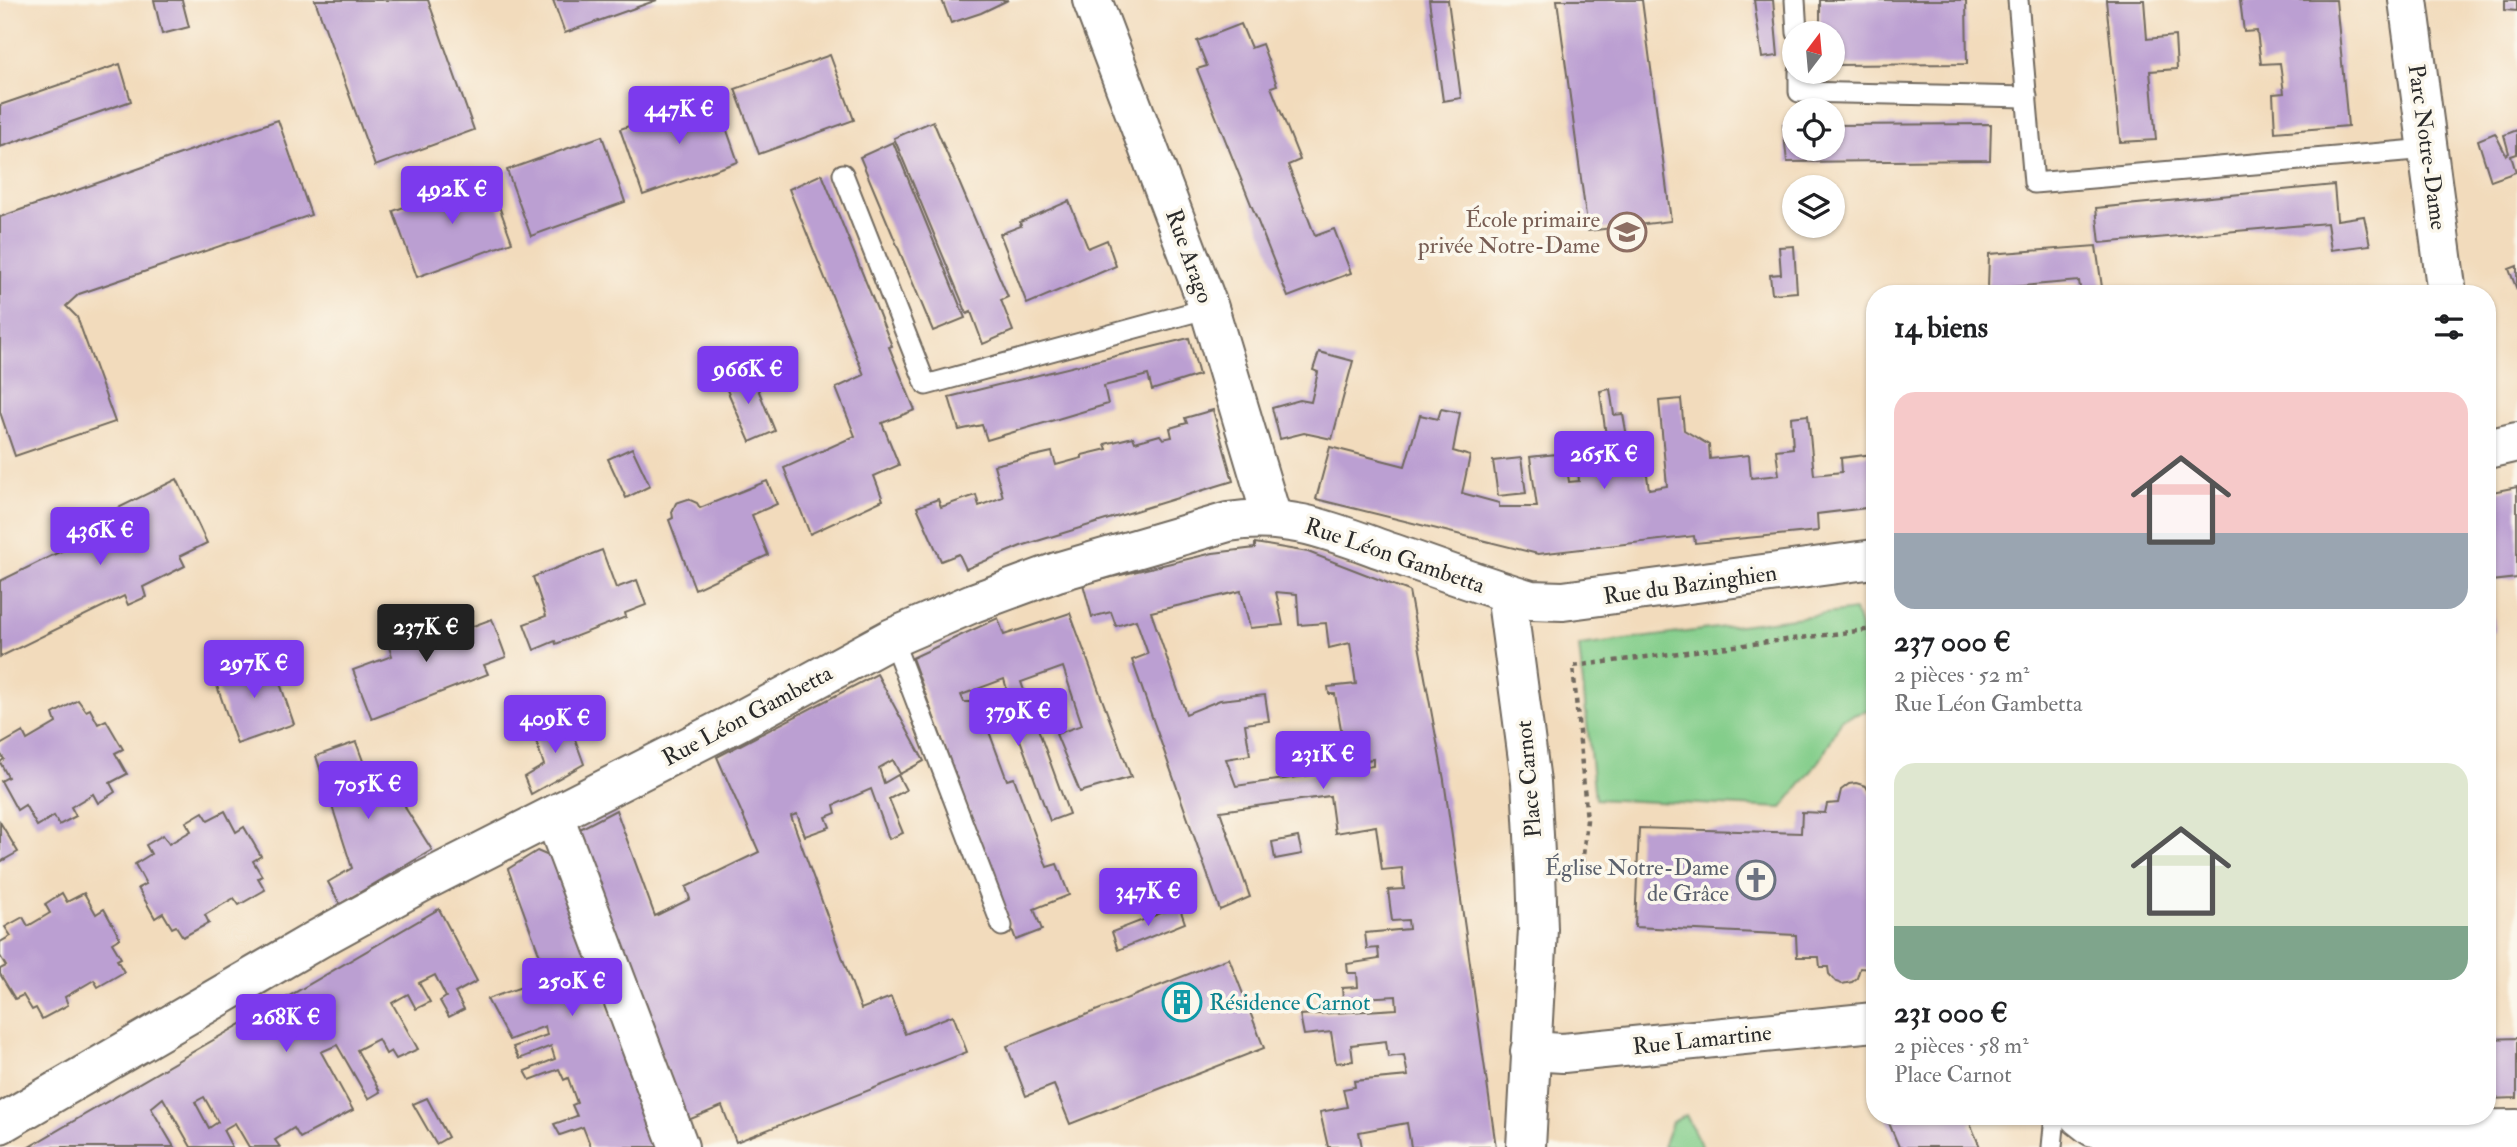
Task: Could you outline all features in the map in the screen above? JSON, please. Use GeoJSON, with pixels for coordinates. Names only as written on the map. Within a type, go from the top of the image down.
{"type":"FeatureCollection","features":[{"type":"Feature","properties":{"kind":"street","name":"Rue Arago"},"geometry":{"type":"LineString","coordinates":[[1092,0],[1209,308],[1272,518]]}},
{"type":"Feature","properties":{"kind":"street","name":"Parc Notre-Dame"},"geometry":{"type":"LineString","coordinates":[[2408,0],[2446,285]]}},
{"type":"Feature","properties":{"kind":"street"},"geometry":{"type":"LineString","coordinates":[[2496,447],[2517,442]]}},
{"type":"Feature","properties":{"kind":"street","name":"Rue Léon Gambetta"},"geometry":{"type":"LineString","coordinates":[[0,1124],[318,939],[445,870],[554,816],[892,638],[973,603],[1056,572],[1228,522],[1272,518],[1314,525],[1506,593]]}},
{"type":"Feature","properties":{"kind":"street","name":"Rue du Bazinghien"},"geometry":{"type":"LineString","coordinates":[[1506,593],[1531,600],[1563,601],[1866,560]]}},
{"type":"Feature","properties":{"kind":"street","name":"Place Carnot"},"geometry":{"type":"LineString","coordinates":[[1506,593],[1531,782],[1536,871],[1538,929],[1526,1147]]}},
{"type":"Feature","properties":{"kind":"street"},"geometry":{"type":"LineString","coordinates":[[554,816],[679,1147]]}},
{"type":"Feature","properties":{"kind":"street","name":"Rue Lamartine"},"geometry":{"type":"LineString","coordinates":[[1530,1051],[1563,1054],[1866,1023]]}},
{"type":"Feature","properties":{"kind":"street"},"geometry":{"type":"LineString","coordinates":[[2090,1125],[2127,1134],[2517,1129]]}},
{"type":"Feature","properties":{"kind":"lane"},"geometry":{"type":"LineString","coordinates":[[1795,0],[1796,21]]}},
{"type":"Feature","properties":{"kind":"lane"},"geometry":{"type":"LineString","coordinates":[[2018,0],[2034,183],[2428,149]]}},
{"type":"Feature","properties":{"kind":"lane"},"geometry":{"type":"LineString","coordinates":[[1799,84],[1800,92],[2027,97]]}},
{"type":"Feature","properties":{"kind":"lane"},"geometry":{"type":"LineString","coordinates":[[843,174],[926,385],[1209,308]]}},
{"type":"Feature","properties":{"kind":"lane"},"geometry":{"type":"LineString","coordinates":[[892,638],[1002,926]]}},
{"type":"Feature","properties":{"kind":"lane"},"geometry":{"type":"LineString","coordinates":[[2052,1147],[2054,1125]]}},
{"type":"Feature","properties":{"kind":"path"},"geometry":{"type":"LineString","coordinates":[[1579,886],[1587,820],[1573,666],[1866,630]]}},
{"type":"Feature","properties":{"kind":"green space"},"geometry":{"type":"Polygon","coordinates":[[[1855,610],[1866,648],[1866,711],[1842,719],[1821,759],[1782,808],[1595,799],[1579,646],[1855,610]]]}},
{"type":"Feature","properties":{"kind":"green space"},"geometry":{"type":"Polygon","coordinates":[[[1686,1115],[1702,1147],[1663,1147],[1672,1122],[1686,1115]]]}},
{"type":"Feature","properties":{"kind":"building"},"geometry":{"type":"Polygon","coordinates":[[[154,0],[182,0],[189,27],[162,34],[154,0]]]}},
{"type":"Feature","properties":{"kind":"building"},"geometry":{"type":"Polygon","coordinates":[[[315,0],[428,0],[474,130],[375,166],[315,0]]]}},
{"type":"Feature","properties":{"kind":"building"},"geometry":{"type":"Polygon","coordinates":[[[553,0],[657,0],[565,33],[553,0]]]}},
{"type":"Feature","properties":{"kind":"building"},"geometry":{"type":"Polygon","coordinates":[[[942,0],[1008,0],[951,23],[942,0]]]}},
{"type":"Feature","properties":{"kind":"building"},"geometry":{"type":"Polygon","coordinates":[[[1429,0],[1448,0],[1461,98],[1443,101],[1429,0]]]}},
{"type":"Feature","properties":{"kind":"building"},"geometry":{"type":"Polygon","coordinates":[[[1557,0],[1642,0],[1671,221],[1588,231],[1557,0]]]}},
{"type":"Feature","properties":{"kind":"building"},"geometry":{"type":"Polygon","coordinates":[[[1754,0],[1773,0],[1778,56],[1762,58],[1754,0]]]}},
{"type":"Feature","properties":{"kind":"building"},"geometry":{"type":"Polygon","coordinates":[[[1820,0],[1966,0],[1967,64],[1845,65],[1845,21],[1820,21],[1820,0]]]}},
{"type":"Feature","properties":{"kind":"building"},"geometry":{"type":"Polygon","coordinates":[[[2106,0],[2144,0],[2147,39],[2175,36],[2177,69],[2150,71],[2156,140],[2120,142],[2106,0]]]}},
{"type":"Feature","properties":{"kind":"building"},"geometry":{"type":"Polygon","coordinates":[[[2240,0],[2336,0],[2348,126],[2275,132],[2273,94],[2284,93],[2280,63],[2261,64],[2257,31],[2244,32],[2240,0]]]}},
{"type":"Feature","properties":{"kind":"building"},"geometry":{"type":"Polygon","coordinates":[[[2505,0],[2517,0],[2517,11],[2505,10],[2505,0]]]}},
{"type":"Feature","properties":{"kind":"building"},"geometry":{"type":"Polygon","coordinates":[[[1241,24],[1251,48],[1262,44],[1277,85],[1271,87],[1300,160],[1288,165],[1315,236],[1334,229],[1351,273],[1288,297],[1197,69],[1207,66],[1197,41],[1241,24]]]}},
{"type":"Feature","properties":{"kind":"building"},"geometry":{"type":"Polygon","coordinates":[[[830,55],[854,120],[759,154],[735,89],[830,55]]]}},
{"type":"Feature","properties":{"kind":"building"},"geometry":{"type":"Polygon","coordinates":[[[120,64],[131,101],[0,147],[0,105],[120,64]]]}},
{"type":"Feature","properties":{"kind":"building"},"geometry":{"type":"Polygon","coordinates":[[[715,96],[738,162],[643,195],[620,129],[715,96]]]}},
{"type":"Feature","properties":{"kind":"building"},"geometry":{"type":"Polygon","coordinates":[[[278,120],[311,215],[79,294],[66,306],[77,317],[115,422],[15,456],[0,412],[0,217],[278,120]]]}},
{"type":"Feature","properties":{"kind":"building"},"geometry":{"type":"Polygon","coordinates":[[[933,121],[1008,297],[1001,300],[1013,331],[983,344],[971,312],[967,314],[894,138],[933,121]]]}},
{"type":"Feature","properties":{"kind":"building"},"geometry":{"type":"Polygon","coordinates":[[[1991,124],[1990,160],[1787,162],[1845,161],[1845,125],[1991,124]]]}},
{"type":"Feature","properties":{"kind":"building"},"geometry":{"type":"Polygon","coordinates":[[[2517,130],[2517,154],[2511,156],[2516,172],[2491,181],[2478,140],[2495,133],[2506,155],[2509,153],[2504,135],[2517,130]]]}},
{"type":"Feature","properties":{"kind":"building"},"geometry":{"type":"Polygon","coordinates":[[[602,136],[625,202],[531,236],[507,170],[602,136]]]}},
{"type":"Feature","properties":{"kind":"building"},"geometry":{"type":"Polygon","coordinates":[[[893,142],[965,318],[933,331],[860,157],[893,142]]]}},
{"type":"Feature","properties":{"kind":"building"},"geometry":{"type":"Polygon","coordinates":[[[822,174],[915,410],[882,423],[899,465],[874,476],[883,500],[810,534],[784,468],[855,436],[836,388],[864,375],[789,189],[822,174]]]}},
{"type":"Feature","properties":{"kind":"building"},"geometry":{"type":"Polygon","coordinates":[[[488,176],[512,242],[417,277],[393,211],[488,176]]]}},
{"type":"Feature","properties":{"kind":"building"},"geometry":{"type":"Polygon","coordinates":[[[2334,185],[2337,220],[2364,216],[2370,245],[2331,250],[2327,223],[2100,243],[2096,208],[2334,185]]]}},
{"type":"Feature","properties":{"kind":"building"},"geometry":{"type":"Polygon","coordinates":[[[1069,201],[1088,248],[1107,240],[1116,266],[1027,304],[1000,234],[1021,226],[1020,222],[1069,201]]]}},
{"type":"Feature","properties":{"kind":"building"},"geometry":{"type":"Polygon","coordinates":[[[1794,246],[1797,292],[1772,294],[1770,275],[1781,274],[1779,247],[1794,246]]]}},
{"type":"Feature","properties":{"kind":"building"},"geometry":{"type":"Polygon","coordinates":[[[2096,246],[2102,285],[2080,285],[2079,281],[1988,285],[1989,254],[2096,246]]]}},
{"type":"Feature","properties":{"kind":"building"},"geometry":{"type":"Polygon","coordinates":[[[2517,266],[2517,290],[2509,269],[2517,266]]]}},
{"type":"Feature","properties":{"kind":"building"},"geometry":{"type":"Polygon","coordinates":[[[1189,338],[1199,375],[1152,390],[1148,375],[1104,386],[1108,404],[987,440],[982,425],[959,430],[949,397],[1189,338]]]}},
{"type":"Feature","properties":{"kind":"building"},"geometry":{"type":"Polygon","coordinates":[[[1319,352],[1353,361],[1332,439],[1304,433],[1280,439],[1272,408],[1300,400],[1311,402],[1318,372],[1313,370],[1319,352]]]}},
{"type":"Feature","properties":{"kind":"building"},"geometry":{"type":"Polygon","coordinates":[[[725,369],[758,389],[775,431],[750,442],[719,372],[725,369]]]}},
{"type":"Feature","properties":{"kind":"building"},"geometry":{"type":"Polygon","coordinates":[[[1610,389],[1614,415],[1623,414],[1633,470],[1646,469],[1649,489],[1667,486],[1659,401],[1681,399],[1684,430],[1709,445],[1710,459],[1749,455],[1751,478],[1779,475],[1776,450],[1793,448],[1791,417],[1808,415],[1814,475],[1842,472],[1841,458],[1866,455],[1866,508],[1817,514],[1818,531],[1695,543],[1694,536],[1538,554],[1316,499],[1330,447],[1405,466],[1420,415],[1438,419],[1441,409],[1460,413],[1453,451],[1470,456],[1462,493],[1499,503],[1499,507],[1537,507],[1530,457],[1565,453],[1569,482],[1579,481],[1578,470],[1610,466],[1600,391],[1610,389]]]}},
{"type":"Feature","properties":{"kind":"building"},"geometry":{"type":"Polygon","coordinates":[[[1213,410],[1233,481],[1021,546],[966,569],[959,554],[941,561],[917,507],[938,499],[941,507],[976,495],[979,506],[1003,497],[994,465],[1052,452],[1056,465],[1107,449],[1105,444],[1133,437],[1135,442],[1160,435],[1163,439],[1172,437],[1170,428],[1187,423],[1185,418],[1213,410]]]}},
{"type":"Feature","properties":{"kind":"building"},"geometry":{"type":"Polygon","coordinates":[[[632,448],[650,486],[626,498],[608,459],[632,448]]]}},
{"type":"Feature","properties":{"kind":"building"},"geometry":{"type":"Polygon","coordinates":[[[1521,458],[1526,493],[1498,496],[1493,461],[1521,458]]]}},
{"type":"Feature","properties":{"kind":"building"},"geometry":{"type":"Polygon","coordinates":[[[177,479],[207,543],[180,556],[185,566],[143,587],[146,597],[128,605],[124,596],[0,657],[0,581],[102,531],[96,519],[177,479]]]}},
{"type":"Feature","properties":{"kind":"building"},"geometry":{"type":"Polygon","coordinates":[[[767,481],[777,504],[752,515],[768,555],[695,589],[669,520],[673,518],[672,512],[676,503],[688,499],[697,503],[700,508],[767,481]]]}},
{"type":"Feature","properties":{"kind":"building"},"geometry":{"type":"Polygon","coordinates":[[[2517,487],[2517,578],[2496,580],[2496,491],[2517,487]]]}},
{"type":"Feature","properties":{"kind":"building"},"geometry":{"type":"Polygon","coordinates":[[[1255,543],[1308,552],[1409,591],[1444,780],[1496,1147],[1411,1147],[1407,1123],[1359,1132],[1362,1147],[1328,1147],[1320,1112],[1347,1107],[1343,1089],[1355,1087],[1354,1081],[1408,1076],[1404,1055],[1388,1057],[1386,1041],[1351,1045],[1353,1061],[1336,1063],[1331,1032],[1304,1035],[1300,1015],[1397,1009],[1396,996],[1343,999],[1342,988],[1358,987],[1357,973],[1348,973],[1347,964],[1379,959],[1378,948],[1367,949],[1365,933],[1409,929],[1408,920],[1392,921],[1388,890],[1404,889],[1402,868],[1382,870],[1376,826],[1335,833],[1330,796],[1220,811],[1250,897],[1220,910],[1132,660],[1148,654],[1136,620],[1116,626],[1111,612],[1092,617],[1083,584],[1213,553],[1255,548],[1255,543]],[[1241,591],[1151,612],[1186,714],[1220,700],[1265,695],[1269,721],[1245,724],[1250,755],[1226,759],[1236,786],[1373,766],[1373,759],[1346,763],[1344,749],[1327,752],[1329,766],[1292,771],[1289,750],[1327,744],[1326,737],[1342,735],[1335,694],[1329,694],[1328,687],[1356,684],[1350,643],[1329,648],[1326,623],[1299,625],[1297,594],[1276,592],[1283,625],[1250,628],[1241,591]]]}},
{"type":"Feature","properties":{"kind":"building"},"geometry":{"type":"Polygon","coordinates":[[[602,550],[616,588],[637,580],[646,605],[625,613],[626,617],[534,650],[524,624],[546,616],[533,577],[602,550]]]}},
{"type":"Feature","properties":{"kind":"building"},"geometry":{"type":"Polygon","coordinates":[[[1070,613],[1131,777],[1080,792],[1056,734],[1082,725],[1063,667],[1021,682],[1069,814],[1050,821],[1005,699],[1004,679],[961,695],[964,702],[978,702],[1007,780],[1014,778],[1047,867],[1057,864],[1069,895],[1034,909],[1042,930],[1016,940],[912,658],[998,618],[1004,635],[1070,613]]]}},
{"type":"Feature","properties":{"kind":"building"},"geometry":{"type":"Polygon","coordinates":[[[411,615],[422,618],[430,642],[492,619],[506,657],[484,665],[488,674],[372,719],[353,670],[392,656],[384,633],[388,623],[411,615]]]}},
{"type":"Feature","properties":{"kind":"building"},"geometry":{"type":"Polygon","coordinates":[[[271,657],[294,724],[237,744],[214,677],[271,657]]]}},
{"type":"Feature","properties":{"kind":"building"},"geometry":{"type":"Polygon","coordinates":[[[877,674],[924,761],[900,774],[893,760],[879,768],[884,783],[898,775],[906,790],[889,799],[903,833],[889,839],[871,789],[834,805],[836,813],[826,817],[830,827],[805,836],[797,814],[791,816],[861,1009],[891,997],[905,1034],[953,1015],[967,1052],[736,1142],[722,1106],[686,1121],[576,831],[616,810],[655,916],[690,899],[686,887],[759,852],[717,757],[877,674]]]}},
{"type":"Feature","properties":{"kind":"building"},"geometry":{"type":"Polygon","coordinates":[[[78,700],[86,711],[90,709],[98,724],[106,720],[123,749],[115,753],[127,774],[110,783],[115,792],[98,803],[93,794],[71,807],[76,816],[59,825],[54,816],[37,826],[25,805],[17,810],[1,781],[8,777],[0,762],[4,759],[0,753],[0,745],[23,732],[27,740],[56,723],[53,714],[78,700]]]}},
{"type":"Feature","properties":{"kind":"building"},"geometry":{"type":"Polygon","coordinates":[[[568,720],[584,764],[531,794],[524,777],[544,765],[533,732],[568,720]]]}},
{"type":"Feature","properties":{"kind":"building"},"geometry":{"type":"Polygon","coordinates":[[[356,742],[367,772],[384,766],[389,778],[395,775],[406,809],[432,850],[340,904],[328,882],[352,868],[316,756],[356,742]]]}},
{"type":"Feature","properties":{"kind":"building","name":"Église Notre-Dame de Grâce"},"geometry":{"type":"Polygon","coordinates":[[[1849,784],[1866,786],[1866,969],[1860,968],[1857,978],[1852,982],[1836,982],[1829,974],[1828,967],[1820,967],[1819,957],[1797,957],[1796,935],[1635,927],[1639,828],[1801,833],[1802,812],[1825,813],[1827,804],[1838,803],[1841,790],[1849,784]]]}},
{"type":"Feature","properties":{"kind":"building"},"geometry":{"type":"Polygon","coordinates":[[[225,811],[236,832],[244,827],[261,856],[253,861],[262,876],[258,878],[265,890],[239,905],[234,898],[205,915],[209,923],[183,937],[176,926],[172,928],[163,913],[155,918],[138,888],[146,884],[135,864],[151,854],[146,845],[163,835],[169,844],[191,831],[186,822],[203,812],[208,820],[225,811]]]}},
{"type":"Feature","properties":{"kind":"building"},"geometry":{"type":"Polygon","coordinates":[[[0,822],[18,852],[0,862],[0,822]]]}},
{"type":"Feature","properties":{"kind":"building"},"geometry":{"type":"Polygon","coordinates":[[[1298,837],[1302,854],[1275,859],[1272,842],[1298,837]]]}},
{"type":"Feature","properties":{"kind":"building"},"geometry":{"type":"Polygon","coordinates":[[[537,851],[551,857],[660,1147],[591,1147],[583,1127],[560,1135],[554,1124],[577,1116],[572,1105],[577,1103],[568,1078],[564,1080],[559,1069],[530,1080],[525,1071],[555,1059],[551,1046],[519,1059],[513,1047],[547,1035],[545,1026],[509,1040],[487,999],[548,978],[508,869],[537,851]]]}},
{"type":"Feature","properties":{"kind":"building"},"geometry":{"type":"Polygon","coordinates":[[[62,893],[67,902],[84,893],[96,914],[104,909],[120,938],[112,943],[121,958],[117,960],[124,972],[98,987],[94,980],[65,997],[68,1005],[42,1019],[36,1008],[32,1010],[23,995],[15,999],[0,974],[0,969],[6,966],[0,956],[0,942],[11,936],[5,927],[23,917],[28,926],[50,913],[45,904],[62,893]]]}},
{"type":"Feature","properties":{"kind":"building"},"geometry":{"type":"Polygon","coordinates":[[[1179,906],[1185,923],[1118,950],[1112,932],[1179,906]]]}},
{"type":"Feature","properties":{"kind":"building"},"geometry":{"type":"Polygon","coordinates":[[[439,909],[477,981],[455,993],[464,1009],[449,1017],[440,1001],[446,997],[435,975],[419,983],[430,1002],[416,1009],[408,994],[392,1003],[418,1049],[396,1059],[391,1051],[386,1054],[378,1039],[357,1050],[380,1092],[368,1099],[337,1045],[321,1052],[353,1110],[300,1138],[294,1128],[275,1140],[280,1147],[249,1147],[235,1123],[223,1130],[232,1147],[191,1147],[163,1098],[151,1108],[174,1147],[29,1147],[439,909]],[[204,1097],[195,1102],[209,1128],[218,1122],[204,1097]]]}},
{"type":"Feature","properties":{"kind":"building","name":"Résidence Carnot"},"geometry":{"type":"Polygon","coordinates":[[[1229,958],[1264,1048],[1070,1124],[1054,1085],[1026,1096],[1007,1046],[1229,958]]]}},
{"type":"Feature","properties":{"kind":"building"},"geometry":{"type":"Polygon","coordinates":[[[2517,1038],[2517,1098],[2496,1099],[2496,1039],[2517,1038]]]}},
{"type":"Feature","properties":{"kind":"building"},"geometry":{"type":"Polygon","coordinates":[[[427,1098],[448,1137],[436,1144],[413,1104],[427,1098]]]}},
{"type":"Feature","properties":{"kind":"building"},"geometry":{"type":"Polygon","coordinates":[[[1890,1125],[1971,1125],[1980,1147],[1899,1147],[1890,1125]]]}},
{"type":"Feature","properties":{"kind":"place","name":"École primaire privée Notre-Dame"},"geometry":{"type":"Point","coordinates":[1627,232]}},
{"type":"Feature","properties":{"kind":"place","name":"Église Notre-Dame de Grâce"},"geometry":{"type":"Point","coordinates":[1756,880]}},
{"type":"Feature","properties":{"kind":"place","name":"Résidence Carnot"},"geometry":{"type":"Point","coordinates":[1182,1002]}}]}
